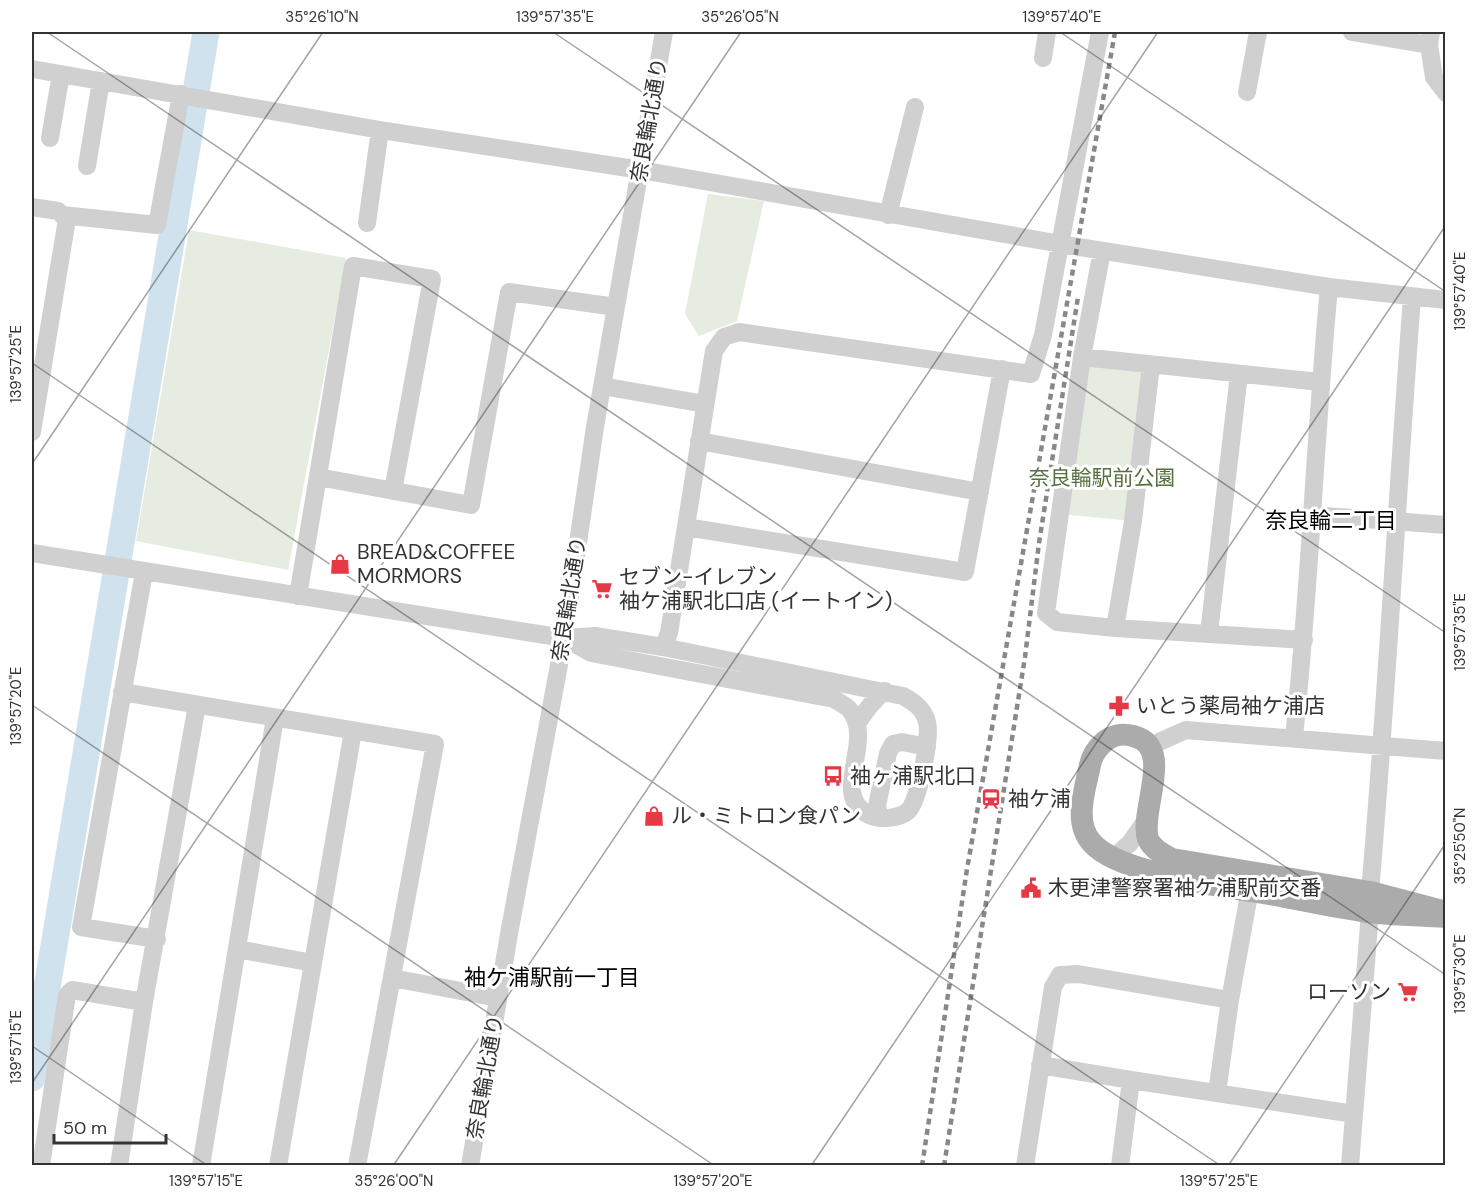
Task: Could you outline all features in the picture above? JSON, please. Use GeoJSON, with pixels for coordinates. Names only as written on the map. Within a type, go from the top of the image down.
{"type":"FeatureCollection","features":[{"type":"Feature","properties":{"kind":"main road"},"geometry":{"type":"LineString","coordinates":[[1252,882],[1172,859],[1158,852],[1148,840],[1147,819],[1156,768],[1150,746],[1136,737],[1122,734],[1108,739],[1096,749],[1091,758],[1081,814],[1084,831],[1091,843],[1101,852],[1113,858],[1164,875],[1252,882],[1446,917]]}},
{"type":"Feature","properties":{"kind":"main road"},"geometry":{"type":"LineString","coordinates":[[1370,902],[1446,912]]}},
{"type":"Feature","properties":{"kind":"street","name":"奈良輪北通り"},"geometry":{"type":"LineString","coordinates":[[470,1166],[498,998],[564,638],[602,386],[664,32]]}},
{"type":"Feature","properties":{"kind":"street"},"geometry":{"type":"LineString","coordinates":[[1042,58],[1047,32]]}},
{"type":"Feature","properties":{"kind":"street"},"geometry":{"type":"LineString","coordinates":[[663,647],[669,633],[714,351],[724,338],[739,332],[1031,374],[1043,335],[1100,32]]}},
{"type":"Feature","properties":{"kind":"street"},"geometry":{"type":"LineString","coordinates":[[1247,92],[1258,32]]}},
{"type":"Feature","properties":{"kind":"street"},"geometry":{"type":"LineString","coordinates":[[1352,32],[1430,38],[1434,77],[1446,93]]}},
{"type":"Feature","properties":{"kind":"street"},"geometry":{"type":"LineString","coordinates":[[32,69],[380,130],[641,170],[1102,251],[1329,287],[1446,300]]}},
{"type":"Feature","properties":{"kind":"street"},"geometry":{"type":"LineString","coordinates":[[50,138],[61,74]]}},
{"type":"Feature","properties":{"kind":"street"},"geometry":{"type":"LineString","coordinates":[[87,166],[101,81]]}},
{"type":"Feature","properties":{"kind":"street"},"geometry":{"type":"LineString","coordinates":[[62,214],[158,225],[181,94]]}},
{"type":"Feature","properties":{"kind":"street"},"geometry":{"type":"LineString","coordinates":[[888,215],[915,106]]}},
{"type":"Feature","properties":{"kind":"street"},"geometry":{"type":"LineString","coordinates":[[367,223],[380,130]]}},
{"type":"Feature","properties":{"kind":"street"},"geometry":{"type":"LineString","coordinates":[[32,207],[58,211],[68,219],[32,428]]}},
{"type":"Feature","properties":{"kind":"street"},"geometry":{"type":"LineString","coordinates":[[1102,251],[1082,357],[1046,613],[1057,622],[1304,640]]}},
{"type":"Feature","properties":{"kind":"street"},"geometry":{"type":"LineString","coordinates":[[298,596],[353,266],[432,279],[393,491]]}},
{"type":"Feature","properties":{"kind":"street"},"geometry":{"type":"LineString","coordinates":[[1294,737],[1304,640],[1320,382],[1329,287]]}},
{"type":"Feature","properties":{"kind":"street"},"geometry":{"type":"LineString","coordinates":[[318,477],[471,505],[509,292],[616,307]]}},
{"type":"Feature","properties":{"kind":"street"},"geometry":{"type":"LineString","coordinates":[[1350,1166],[1383,744],[1412,297]]}},
{"type":"Feature","properties":{"kind":"street"},"geometry":{"type":"LineString","coordinates":[[1082,357],[1320,382]]}},
{"type":"Feature","properties":{"kind":"street"},"geometry":{"type":"LineString","coordinates":[[1115,628],[1133,521],[1151,365]]}},
{"type":"Feature","properties":{"kind":"street"},"geometry":{"type":"LineString","coordinates":[[686,527],[965,572],[1002,369]]}},
{"type":"Feature","properties":{"kind":"street"},"geometry":{"type":"LineString","coordinates":[[1209,633],[1239,374]]}},
{"type":"Feature","properties":{"kind":"street"},"geometry":{"type":"LineString","coordinates":[[602,386],[705,405]]}},
{"type":"Feature","properties":{"kind":"street"},"geometry":{"type":"LineString","coordinates":[[699,441],[980,492]]}},
{"type":"Feature","properties":{"kind":"street"},"geometry":{"type":"LineString","coordinates":[[1312,515],[1446,525]]}},
{"type":"Feature","properties":{"kind":"street"},"geometry":{"type":"LineString","coordinates":[[32,553],[564,638],[595,636],[663,647],[903,696],[922,710],[929,736],[915,800],[908,811],[897,817],[880,818],[867,814],[856,803],[850,793],[858,742],[857,724],[849,709],[834,699],[591,653],[564,638]]}},
{"type":"Feature","properties":{"kind":"street"},"geometry":{"type":"LineString","coordinates":[[144,572],[81,927],[157,939]]}},
{"type":"Feature","properties":{"kind":"street"},"geometry":{"type":"LineString","coordinates":[[857,724],[867,708],[885,691]]}},
{"type":"Feature","properties":{"kind":"street"},"geometry":{"type":"LineString","coordinates":[[122,692],[435,744],[357,1166]]}},
{"type":"Feature","properties":{"kind":"street"},"geometry":{"type":"LineString","coordinates":[[118,1166],[144,1002],[197,705]]}},
{"type":"Feature","properties":{"kind":"street"},"geometry":{"type":"LineString","coordinates":[[201,1166],[274,718]]}},
{"type":"Feature","properties":{"kind":"street"},"geometry":{"type":"LineString","coordinates":[[1150,746],[1186,730],[1446,750]]}},
{"type":"Feature","properties":{"kind":"street"},"geometry":{"type":"LineString","coordinates":[[278,1166],[353,731]]}},
{"type":"Feature","properties":{"kind":"street"},"geometry":{"type":"LineString","coordinates":[[880,818],[877,806],[888,753],[893,744],[902,742],[927,747]]}},
{"type":"Feature","properties":{"kind":"street"},"geometry":{"type":"LineString","coordinates":[[1113,858],[1130,843],[1147,819]]}},
{"type":"Feature","properties":{"kind":"street"},"geometry":{"type":"LineString","coordinates":[[1217,1093],[1230,1000],[1252,882]]}},
{"type":"Feature","properties":{"kind":"street"},"geometry":{"type":"LineString","coordinates":[[237,949],[313,963]]}},
{"type":"Feature","properties":{"kind":"street"},"geometry":{"type":"LineString","coordinates":[[1025,1166],[1053,987],[1060,975],[1078,974],[1230,1000]]}},
{"type":"Feature","properties":{"kind":"street"},"geometry":{"type":"LineString","coordinates":[[392,978],[498,998]]}},
{"type":"Feature","properties":{"kind":"street"},"geometry":{"type":"LineString","coordinates":[[41,1166],[67,995],[72,990],[144,1002]]}},
{"type":"Feature","properties":{"kind":"street"},"geometry":{"type":"LineString","coordinates":[[1040,1065],[1354,1114]]}},
{"type":"Feature","properties":{"kind":"street"},"geometry":{"type":"LineString","coordinates":[[1120,1166],[1131,1080]]}},
{"type":"Feature","properties":{"kind":"green space"},"geometry":{"type":"Polygon","coordinates":[[[708,194],[764,201],[737,321],[699,336],[685,314],[708,194]]]}},
{"type":"Feature","properties":{"kind":"green space"},"geometry":{"type":"Polygon","coordinates":[[[189,230],[346,258],[288,570],[136,541],[189,230]]]}},
{"type":"Feature","properties":{"kind":"green space","name":"奈良輪駅前公園"},"geometry":{"type":"Polygon","coordinates":[[[1082,357],[1151,365],[1133,521],[1060,514],[1082,357]]]}},
{"type":"Feature","properties":{"kind":"waterway"},"geometry":{"type":"LineString","coordinates":[[32,1078],[206,32]]}},
{"type":"Feature","properties":{"kind":"railway"},"geometry":{"type":"LineString","coordinates":[[922,1166],[967,869],[1115,32]]}},
{"type":"Feature","properties":{"kind":"railway"},"geometry":{"type":"LineString","coordinates":[[944,1166],[1025,657],[1039,543],[1078,297]]}},
{"type":"Feature","properties":{"kind":"place","name":"BREAD&COFFEE MORMORS"},"geometry":{"type":"Point","coordinates":[340,564]}},
{"type":"Feature","properties":{"kind":"place","name":"セブン-イレブン 袖ケ浦駅北口店 (イートイン)"},"geometry":{"type":"Point","coordinates":[602,589]}},
{"type":"Feature","properties":{"kind":"place","name":"いとう薬局袖ケ浦店"},"geometry":{"type":"Point","coordinates":[1119,706]}},
{"type":"Feature","properties":{"kind":"place","name":"袖ヶ浦駅北口"},"geometry":{"type":"Point","coordinates":[833,776]}},
{"type":"Feature","properties":{"kind":"place","name":"袖ケ浦"},"geometry":{"type":"Point","coordinates":[991,799]}},
{"type":"Feature","properties":{"kind":"place","name":"ル・ミトロン食パン"},"geometry":{"type":"Point","coordinates":[654,816]}},
{"type":"Feature","properties":{"kind":"place","name":"木更津警察署袖ケ浦駅前交番"},"geometry":{"type":"Point","coordinates":[1031,888]}},
{"type":"Feature","properties":{"kind":"place","name":"ローソン"},"geometry":{"type":"Point","coordinates":[1408,992]}},
{"type":"Feature","properties":{"kind":"district","name":"奈良輪二丁目"},"geometry":{"type":"Point","coordinates":[1331,520]}},
{"type":"Feature","properties":{"kind":"district","name":"袖ケ浦駅前一丁目"},"geometry":{"type":"Point","coordinates":[552,977]}}]}
